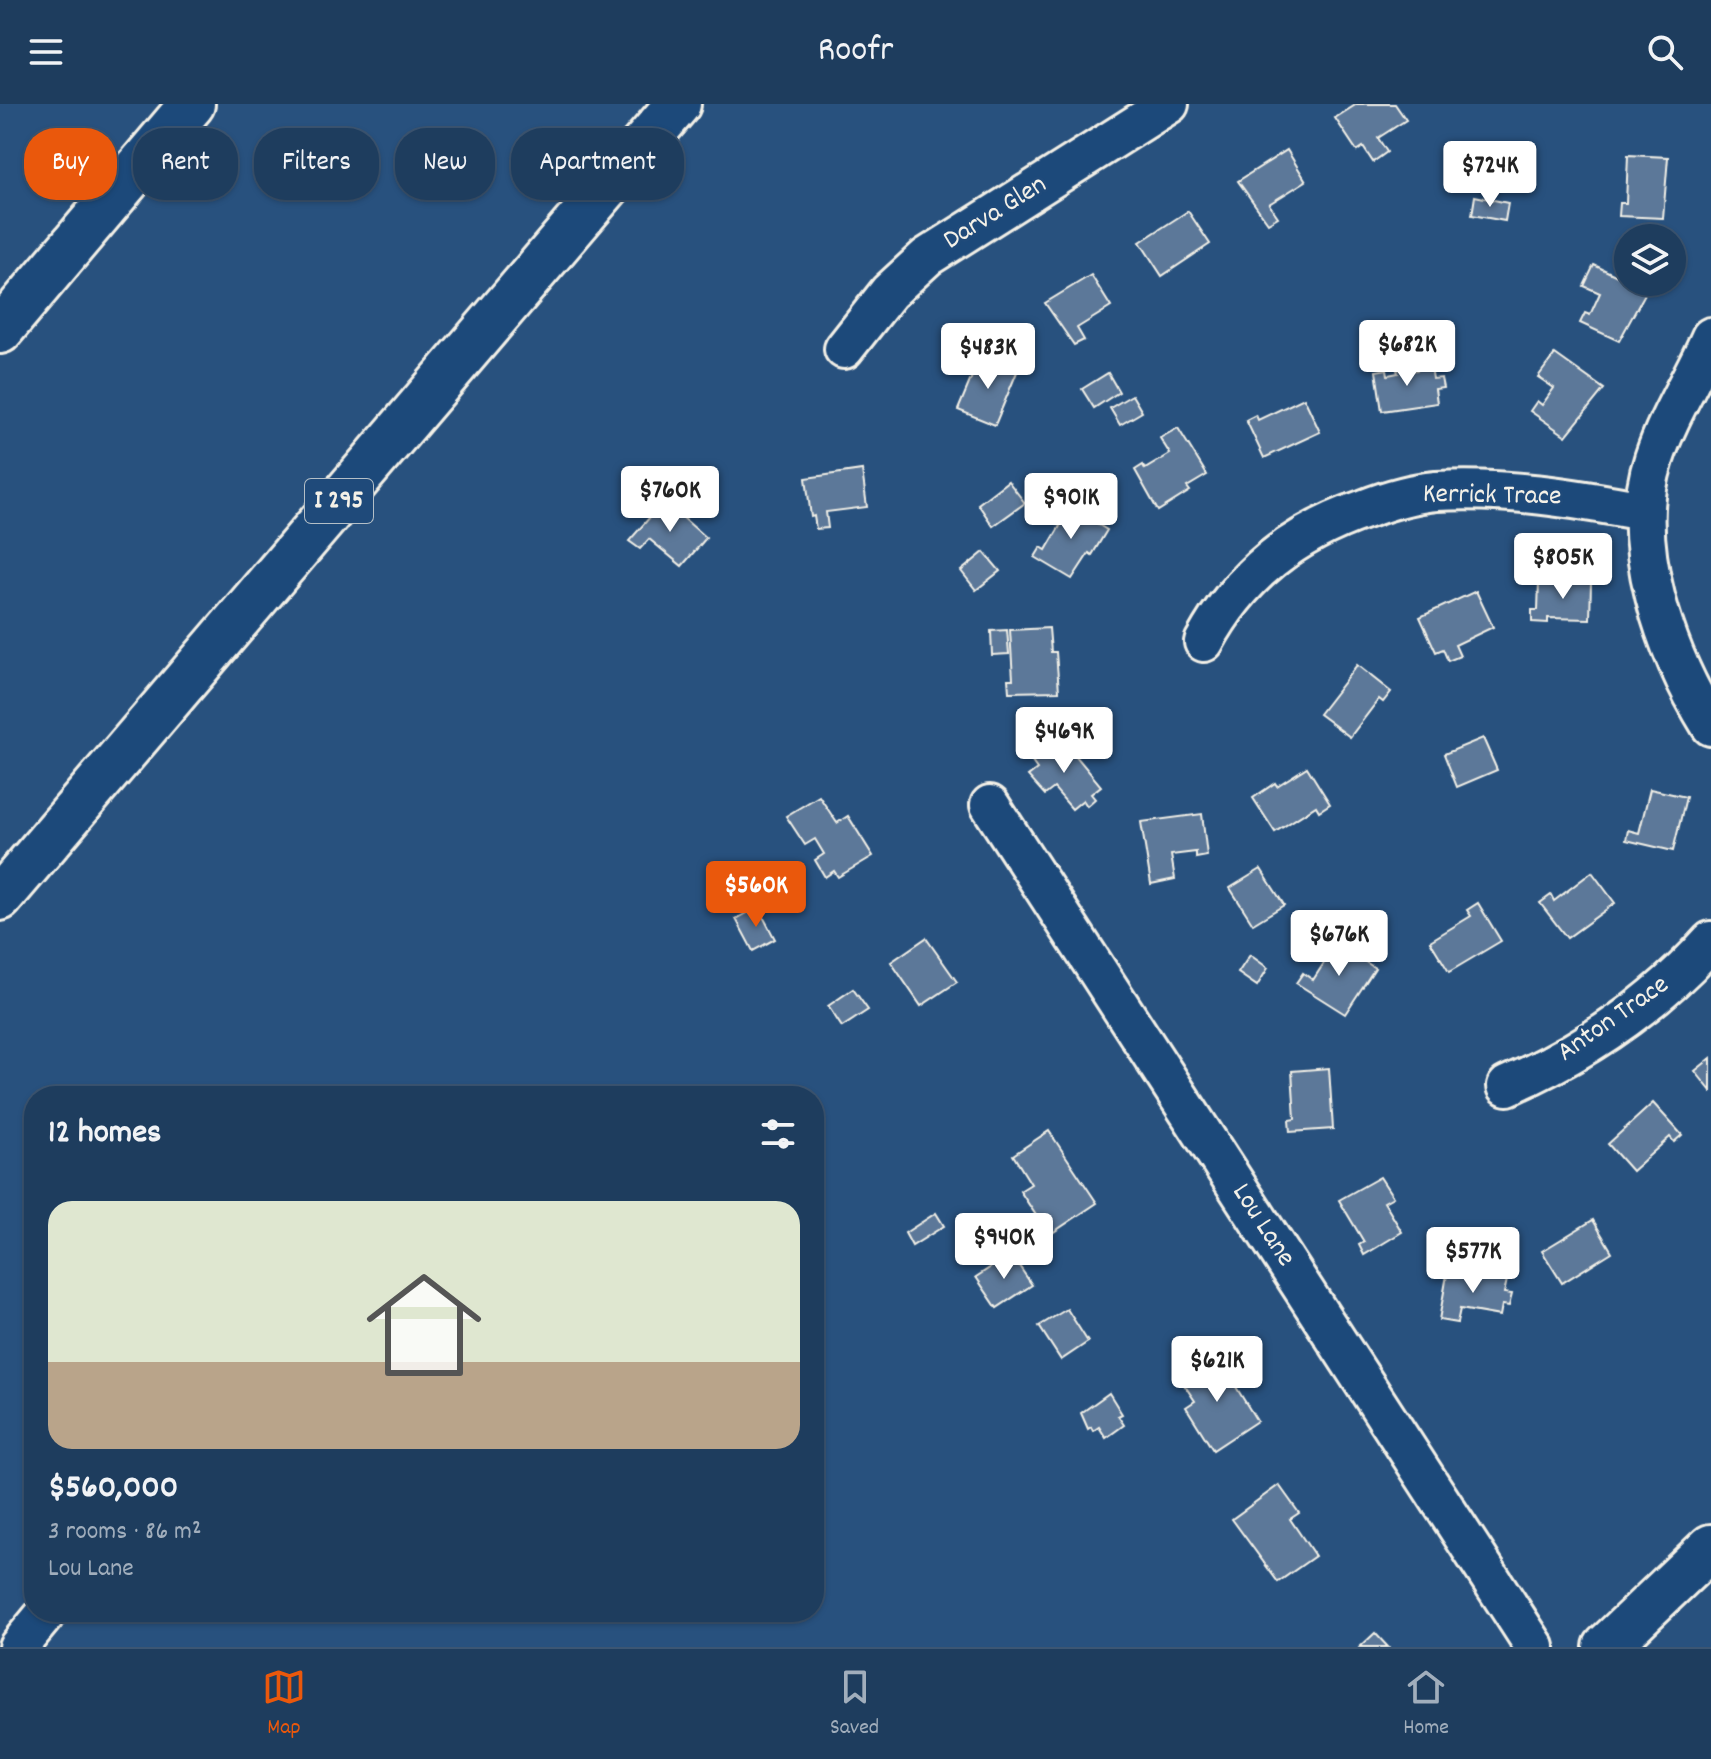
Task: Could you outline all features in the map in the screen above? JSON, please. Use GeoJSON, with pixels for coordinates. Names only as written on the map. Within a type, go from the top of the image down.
{"type":"FeatureCollection","features":[{"type":"Feature","properties":{"kind":"main road"},"geometry":{"type":"LineString","coordinates":[[0,331],[192,104]]}},
{"type":"Feature","properties":{"kind":"main road","name":"I 295"},"geometry":{"type":"LineString","coordinates":[[0,898],[678,104]]}},
{"type":"Feature","properties":{"kind":"main road"},"geometry":{"type":"LineString","coordinates":[[1606,1647],[1711,1547]]}},
{"type":"Feature","properties":{"kind":"street","name":"Darva Glen"},"geometry":{"type":"LineString","coordinates":[[844,349],[889,292],[927,257],[1169,104]]}},
{"type":"Feature","properties":{"kind":"street"},"geometry":{"type":"LineString","coordinates":[[1711,337],[1671,416],[1653,461],[1643,511],[1643,529],[1657,599],[1675,657],[1711,726]]}},
{"type":"Feature","properties":{"kind":"street","name":"Kerrick Trace"},"geometry":{"type":"LineString","coordinates":[[1204,642],[1234,597],[1258,570],[1293,542],[1332,520],[1391,499],[1433,491],[1496,491],[1570,497],[1643,511]]}},
{"type":"Feature","properties":{"kind":"street","name":"Lou Lane"},"geometry":{"type":"LineString","coordinates":[[990,805],[1535,1647]]}},
{"type":"Feature","properties":{"kind":"street","name":"Anton Trace"},"geometry":{"type":"LineString","coordinates":[[1507,1086],[1587,1045],[1639,1009],[1711,941]]}},
{"type":"Feature","properties":{"kind":"street"},"geometry":{"type":"LineString","coordinates":[[18,1647],[39,1622]]}},
{"type":"Feature","properties":{"kind":"building"},"geometry":{"type":"Polygon","coordinates":[[[1357,104],[1395,104],[1406,120],[1378,138],[1387,152],[1373,162],[1363,147],[1357,151],[1335,118],[1357,104]]]}},
{"type":"Feature","properties":{"kind":"building"},"geometry":{"type":"Polygon","coordinates":[[[1287,150],[1306,181],[1269,204],[1278,217],[1268,223],[1238,181],[1287,150]]]}},
{"type":"Feature","properties":{"kind":"building"},"geometry":{"type":"Polygon","coordinates":[[[1628,155],[1668,157],[1663,218],[1619,216],[1620,203],[1626,203],[1628,155]]]}},
{"type":"Feature","properties":{"kind":"building"},"geometry":{"type":"Polygon","coordinates":[[[1475,196],[1508,203],[1505,221],[1472,215],[1475,196]]]}},
{"type":"Feature","properties":{"kind":"building"},"geometry":{"type":"Polygon","coordinates":[[[1188,211],[1210,244],[1162,276],[1140,242],[1188,211]]]}},
{"type":"Feature","properties":{"kind":"building"},"geometry":{"type":"Polygon","coordinates":[[[1594,265],[1614,274],[1614,296],[1644,296],[1619,341],[1580,323],[1585,313],[1590,315],[1600,293],[1584,286],[1594,265]]]}},
{"type":"Feature","properties":{"kind":"building"},"geometry":{"type":"Polygon","coordinates":[[[1091,275],[1111,307],[1077,328],[1084,340],[1074,345],[1045,303],[1091,275]]]}},
{"type":"Feature","properties":{"kind":"building"},"geometry":{"type":"Polygon","coordinates":[[[1555,354],[1604,389],[1566,436],[1530,411],[1537,401],[1542,405],[1554,388],[1538,377],[1555,354]]]}},
{"type":"Feature","properties":{"kind":"building"},"geometry":{"type":"Polygon","coordinates":[[[980,357],[1017,372],[995,425],[958,410],[980,357]]]}},
{"type":"Feature","properties":{"kind":"building"},"geometry":{"type":"Polygon","coordinates":[[[1411,367],[1411,371],[1431,367],[1433,379],[1441,378],[1443,388],[1435,389],[1437,403],[1382,411],[1376,371],[1387,369],[1388,375],[1411,367]]]}},
{"type":"Feature","properties":{"kind":"building"},"geometry":{"type":"Polygon","coordinates":[[[1108,373],[1119,392],[1094,408],[1082,389],[1108,373]]]}},
{"type":"Feature","properties":{"kind":"building"},"geometry":{"type":"Polygon","coordinates":[[[1132,395],[1142,412],[1120,425],[1110,408],[1132,395]]]}},
{"type":"Feature","properties":{"kind":"building"},"geometry":{"type":"Polygon","coordinates":[[[1304,398],[1320,432],[1264,458],[1246,420],[1256,415],[1258,420],[1304,398]]]}},
{"type":"Feature","properties":{"kind":"building"},"geometry":{"type":"Polygon","coordinates":[[[1178,428],[1207,475],[1187,487],[1190,491],[1158,511],[1135,470],[1143,465],[1145,469],[1170,454],[1160,438],[1178,428]]]}},
{"type":"Feature","properties":{"kind":"building"},"geometry":{"type":"Polygon","coordinates":[[[862,470],[867,507],[826,512],[828,528],[816,529],[814,516],[811,517],[806,478],[862,470]]]}},
{"type":"Feature","properties":{"kind":"building"},"geometry":{"type":"Polygon","coordinates":[[[1008,481],[1025,503],[993,526],[978,504],[1008,481]]]}},
{"type":"Feature","properties":{"kind":"building"},"geometry":{"type":"Polygon","coordinates":[[[664,501],[706,538],[682,566],[649,539],[640,549],[629,541],[664,501]]]}},
{"type":"Feature","properties":{"kind":"building"},"geometry":{"type":"Polygon","coordinates":[[[1060,501],[1107,530],[1072,579],[1035,557],[1041,547],[1046,550],[1060,526],[1049,519],[1060,501]]]}},
{"type":"Feature","properties":{"kind":"building"},"geometry":{"type":"Polygon","coordinates":[[[984,552],[1000,571],[976,590],[961,571],[984,552]]]}},
{"type":"Feature","properties":{"kind":"building"},"geometry":{"type":"Polygon","coordinates":[[[1539,581],[1591,583],[1590,619],[1548,618],[1548,623],[1532,622],[1532,610],[1538,610],[1539,581]]]}},
{"type":"Feature","properties":{"kind":"building"},"geometry":{"type":"Polygon","coordinates":[[[1476,591],[1493,627],[1455,645],[1460,656],[1448,661],[1443,649],[1436,652],[1420,617],[1476,591]]]}},
{"type":"Feature","properties":{"kind":"building"},"geometry":{"type":"Polygon","coordinates":[[[1049,628],[1051,652],[1056,652],[1059,691],[1009,692],[1008,679],[1013,679],[1010,630],[1049,628]]]}},
{"type":"Feature","properties":{"kind":"building"},"geometry":{"type":"Polygon","coordinates":[[[1007,630],[1009,654],[992,655],[991,631],[1007,630]]]}},
{"type":"Feature","properties":{"kind":"building"},"geometry":{"type":"Polygon","coordinates":[[[1357,665],[1391,692],[1383,702],[1379,699],[1350,737],[1319,714],[1357,665]]]}},
{"type":"Feature","properties":{"kind":"building"},"geometry":{"type":"Polygon","coordinates":[[[1061,738],[1101,786],[1091,794],[1095,799],[1087,806],[1083,800],[1072,809],[1054,788],[1045,795],[1028,776],[1037,769],[1032,762],[1061,738]]]}},
{"type":"Feature","properties":{"kind":"building"},"geometry":{"type":"Polygon","coordinates":[[[1483,738],[1497,770],[1457,787],[1444,754],[1483,738]]]}},
{"type":"Feature","properties":{"kind":"building"},"geometry":{"type":"Polygon","coordinates":[[[1307,767],[1330,804],[1319,811],[1316,806],[1275,832],[1253,798],[1307,767]]]}},
{"type":"Feature","properties":{"kind":"building"},"geometry":{"type":"Polygon","coordinates":[[[1650,789],[1686,797],[1673,851],[1626,840],[1628,830],[1639,833],[1650,789]]]}},
{"type":"Feature","properties":{"kind":"building"},"geometry":{"type":"Polygon","coordinates":[[[819,796],[837,823],[848,816],[873,856],[838,877],[834,871],[825,877],[815,860],[824,854],[815,839],[805,845],[786,816],[819,796]]]}},
{"type":"Feature","properties":{"kind":"building"},"geometry":{"type":"Polygon","coordinates":[[[1202,814],[1207,856],[1196,858],[1196,852],[1171,855],[1175,879],[1151,884],[1141,822],[1202,814]]]}},
{"type":"Feature","properties":{"kind":"building"},"geometry":{"type":"Polygon","coordinates":[[[1261,869],[1284,905],[1253,924],[1230,888],[1261,869]]]}},
{"type":"Feature","properties":{"kind":"building"},"geometry":{"type":"Polygon","coordinates":[[[1592,872],[1615,903],[1567,938],[1540,903],[1551,895],[1554,901],[1592,872]]]}},
{"type":"Feature","properties":{"kind":"building"},"geometry":{"type":"Polygon","coordinates":[[[1478,903],[1501,941],[1449,972],[1430,941],[1471,916],[1467,910],[1478,903]]]}},
{"type":"Feature","properties":{"kind":"building"},"geometry":{"type":"Polygon","coordinates":[[[758,907],[775,939],[753,951],[736,919],[758,907]]]}},
{"type":"Feature","properties":{"kind":"building"},"geometry":{"type":"Polygon","coordinates":[[[1326,937],[1375,968],[1345,1014],[1296,983],[1303,973],[1313,980],[1333,949],[1323,943],[1326,937]]]}},
{"type":"Feature","properties":{"kind":"building"},"geometry":{"type":"Polygon","coordinates":[[[926,938],[957,982],[921,1006],[891,962],[926,938]]]}},
{"type":"Feature","properties":{"kind":"building"},"geometry":{"type":"Polygon","coordinates":[[[1250,955],[1268,968],[1257,986],[1238,973],[1250,955]]]}},
{"type":"Feature","properties":{"kind":"building"},"geometry":{"type":"Polygon","coordinates":[[[853,989],[868,1010],[842,1027],[828,1006],[853,989]]]}},
{"type":"Feature","properties":{"kind":"building"},"geometry":{"type":"Polygon","coordinates":[[[1711,1058],[1711,1091],[1695,1071],[1711,1058]]]}},
{"type":"Feature","properties":{"kind":"building"},"geometry":{"type":"Polygon","coordinates":[[[1329,1068],[1333,1129],[1290,1132],[1289,1120],[1295,1119],[1292,1071],[1329,1068]]]}},
{"type":"Feature","properties":{"kind":"building"},"geometry":{"type":"Polygon","coordinates":[[[1653,1103],[1682,1135],[1674,1142],[1670,1137],[1632,1171],[1608,1144],[1653,1103]]]}},
{"type":"Feature","properties":{"kind":"building"},"geometry":{"type":"Polygon","coordinates":[[[1049,1131],[1097,1203],[1049,1235],[1020,1191],[1031,1184],[1013,1155],[1049,1131]]]}},
{"type":"Feature","properties":{"kind":"building"},"geometry":{"type":"Polygon","coordinates":[[[1380,1177],[1393,1197],[1384,1202],[1402,1232],[1364,1255],[1359,1245],[1364,1242],[1339,1200],[1380,1177]]]}},
{"type":"Feature","properties":{"kind":"building"},"geometry":{"type":"Polygon","coordinates":[[[936,1213],[944,1226],[912,1246],[905,1233],[936,1213]]]}},
{"type":"Feature","properties":{"kind":"building"},"geometry":{"type":"Polygon","coordinates":[[[1593,1220],[1612,1252],[1562,1283],[1542,1251],[1593,1220]]]}},
{"type":"Feature","properties":{"kind":"building"},"geometry":{"type":"Polygon","coordinates":[[[1011,1254],[1032,1285],[997,1308],[976,1277],[1011,1254]]]}},
{"type":"Feature","properties":{"kind":"building"},"geometry":{"type":"Polygon","coordinates":[[[1448,1269],[1507,1280],[1504,1293],[1512,1294],[1509,1306],[1502,1305],[1500,1316],[1460,1309],[1457,1323],[1439,1320],[1448,1269]]]}},
{"type":"Feature","properties":{"kind":"building"},"geometry":{"type":"Polygon","coordinates":[[[1067,1309],[1088,1342],[1061,1360],[1039,1326],[1067,1309]]]}},
{"type":"Feature","properties":{"kind":"building"},"geometry":{"type":"Polygon","coordinates":[[[1218,1357],[1231,1379],[1234,1377],[1240,1385],[1236,1387],[1257,1421],[1213,1450],[1186,1407],[1195,1401],[1181,1380],[1218,1357]]]}},
{"type":"Feature","properties":{"kind":"building"},"geometry":{"type":"Polygon","coordinates":[[[1109,1393],[1122,1414],[1118,1416],[1124,1425],[1106,1438],[1099,1427],[1093,1431],[1091,1427],[1088,1429],[1081,1413],[1109,1393]]]}},
{"type":"Feature","properties":{"kind":"building"},"geometry":{"type":"Polygon","coordinates":[[[1279,1485],[1299,1513],[1290,1519],[1315,1556],[1278,1582],[1232,1519],[1279,1485]]]}},
{"type":"Feature","properties":{"kind":"building"},"geometry":{"type":"Polygon","coordinates":[[[1375,1633],[1388,1647],[1360,1647],[1375,1633]]]}}]}
